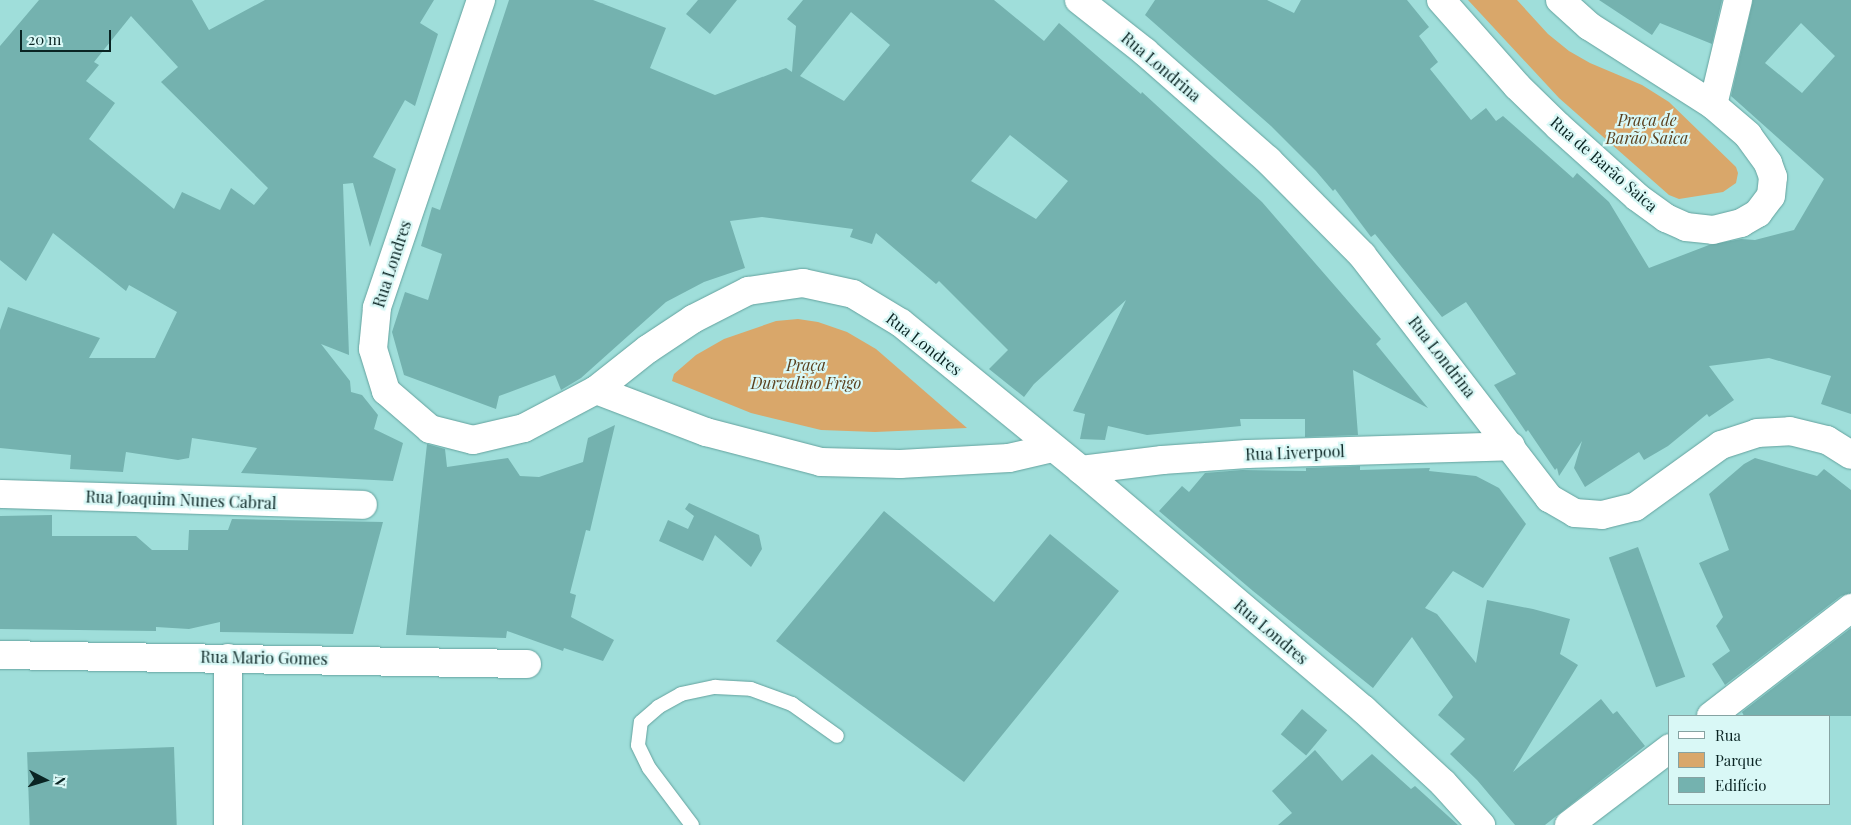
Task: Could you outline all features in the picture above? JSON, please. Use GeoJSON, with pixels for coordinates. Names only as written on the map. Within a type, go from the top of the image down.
{"type":"FeatureCollection","features":[{"type":"Feature","properties":{"kind":"street","name":"Rua Londres"},"geometry":{"type":"LineString","coordinates":[[481,0],[377,308],[373,349],[386,391],[430,429],[473,440],[524,428],[596,390],[648,349],[692,318],[748,291],[803,283],[853,294],[901,323],[1081,470],[1362,709],[1444,783],[1481,825]]}},
{"type":"Feature","properties":{"kind":"street","name":"Rua Londrina"},"geometry":{"type":"LineString","coordinates":[[1079,0],[1145,52],[1268,160],[1355,249],[1511,446],[1549,498],[1575,513],[1602,516],[1635,507],[1721,445],[1758,433],[1790,431],[1800,433],[1827,440],[1851,455]]}},
{"type":"Feature","properties":{"kind":"street","name":"Rua de Barão Saica"},"geometry":{"type":"LineString","coordinates":[[1441,0],[1530,99],[1637,197],[1666,218],[1686,227],[1713,230],[1741,224],[1758,213],[1771,196],[1773,177],[1768,162],[1748,135],[1713,104],[1590,26],[1560,0]]}},
{"type":"Feature","properties":{"kind":"street"},"geometry":{"type":"LineString","coordinates":[[1713,104],[1738,0]]}},
{"type":"Feature","properties":{"kind":"street"},"geometry":{"type":"LineString","coordinates":[[596,390],[706,432],[821,462],[900,464],[1009,458],[1052,448]]}},
{"type":"Feature","properties":{"kind":"street","name":"Rua Liverpool"},"geometry":{"type":"LineString","coordinates":[[1081,470],[1162,460],[1247,454],[1511,446]]}},
{"type":"Feature","properties":{"kind":"street","name":"Rua Joaquim Nunes Cabral"},"geometry":{"type":"LineString","coordinates":[[0,494],[362,505]]}},
{"type":"Feature","properties":{"kind":"street"},"geometry":{"type":"LineString","coordinates":[[1712,715],[1851,608]]}},
{"type":"Feature","properties":{"kind":"street","name":"Rua Mario Gomes"},"geometry":{"type":"LineString","coordinates":[[0,654],[528,664]]}},
{"type":"Feature","properties":{"kind":"street"},"geometry":{"type":"LineString","coordinates":[[228,658],[228,825]]}},
{"type":"Feature","properties":{"kind":"street"},"geometry":{"type":"LineString","coordinates":[[1569,825],[1668,750]]}},
{"type":"Feature","properties":{"kind":"lane"},"geometry":{"type":"LineString","coordinates":[[692,825],[649,768],[638,745],[641,722],[658,707],[681,694],[715,687],[750,689],[792,704],[837,736]]}},
{"type":"Feature","properties":{"kind":"green space","name":"Praça de Barão Saica"},"geometry":{"type":"Polygon","coordinates":[[[1468,0],[1517,0],[1548,34],[1569,51],[1590,63],[1642,85],[1669,102],[1736,167],[1738,173],[1736,183],[1723,192],[1679,199],[1669,195],[1559,98],[1468,0]]]}},
{"type":"Feature","properties":{"kind":"green space","name":"Praça Durvalino Frigo"},"geometry":{"type":"Polygon","coordinates":[[[798,319],[818,322],[847,332],[876,349],[967,428],[875,432],[821,430],[751,413],[672,381],[674,374],[696,355],[724,339],[776,321],[798,319]]]}},
{"type":"Feature","properties":{"kind":"building"},"geometry":{"type":"Polygon","coordinates":[[[39,0],[192,0],[209,30],[265,0],[434,0],[420,23],[438,34],[415,106],[405,100],[373,157],[396,169],[370,247],[353,183],[343,184],[349,355],[321,344],[350,381],[351,392],[362,395],[378,415],[374,429],[403,443],[393,481],[241,473],[257,448],[192,438],[189,458],[178,460],[126,452],[123,472],[70,469],[71,455],[0,448],[0,330],[8,307],[100,338],[89,358],[155,358],[177,312],[129,285],[126,291],[53,233],[26,281],[0,260],[0,46],[39,0]],[[131,16],[94,62],[99,65],[86,81],[115,103],[89,139],[174,209],[182,192],[220,210],[231,188],[254,205],[268,188],[161,82],[178,67],[131,16]]]}},
{"type":"Feature","properties":{"kind":"building"},"geometry":{"type":"Polygon","coordinates":[[[509,0],[593,0],[666,28],[650,68],[715,95],[786,68],[792,72],[796,26],[787,19],[803,0],[994,0],[1044,41],[1059,23],[1141,94],[1142,92],[1262,202],[1381,339],[1376,344],[1428,408],[1353,370],[1358,435],[1305,437],[1305,419],[1240,419],[1241,426],[1147,435],[1108,426],[1105,440],[1080,439],[1085,414],[1073,411],[1126,300],[1034,384],[1024,397],[989,369],[1008,350],[939,281],[936,284],[876,233],[872,244],[850,237],[853,229],[762,217],[730,221],[745,268],[704,282],[666,302],[581,378],[561,390],[555,375],[499,396],[496,409],[404,375],[392,332],[405,292],[428,300],[442,254],[421,246],[432,207],[440,210],[509,0]],[[851,12],[800,76],[844,101],[890,45],[851,12]],[[1010,135],[971,181],[1036,219],[1068,181],[1010,135]]]}},
{"type":"Feature","properties":{"kind":"building"},"geometry":{"type":"Polygon","coordinates":[[[698,0],[737,0],[710,34],[686,14],[698,0]]]}},
{"type":"Feature","properties":{"kind":"building"},"geometry":{"type":"Polygon","coordinates":[[[1155,0],[1267,0],[1294,13],[1301,0],[1407,0],[1429,27],[1419,36],[1438,62],[1430,69],[1471,120],[1486,108],[1496,121],[1503,116],[1573,178],[1577,173],[1609,202],[1649,268],[1709,245],[1741,239],[1755,240],[1794,230],[1824,179],[1731,96],[1753,0],[1851,0],[1851,414],[1821,404],[1831,376],[1769,358],[1709,366],[1734,400],[1709,417],[1707,414],[1668,446],[1644,460],[1639,452],[1585,487],[1574,468],[1582,441],[1559,476],[1557,468],[1555,470],[1528,430],[1526,432],[1494,385],[1516,374],[1466,302],[1442,317],[1375,234],[1371,237],[1335,189],[1333,191],[1316,171],[1271,126],[1145,15],[1155,0]],[[1801,23],[1765,63],[1802,93],[1835,56],[1801,23]]]}},
{"type":"Feature","properties":{"kind":"building"},"geometry":{"type":"Polygon","coordinates":[[[1599,0],[1722,0],[1712,44],[1660,23],[1652,35],[1599,0]]]}},
{"type":"Feature","properties":{"kind":"building"},"geometry":{"type":"Polygon","coordinates":[[[615,425],[590,531],[586,530],[570,593],[576,595],[571,617],[614,640],[603,661],[564,648],[563,651],[507,631],[506,638],[406,635],[427,444],[445,449],[447,467],[508,458],[520,476],[539,477],[583,462],[588,438],[615,425]]]}},
{"type":"Feature","properties":{"kind":"building"},"geometry":{"type":"Polygon","coordinates":[[[1755,458],[1817,476],[1824,469],[1851,490],[1851,593],[1841,596],[1725,685],[1712,664],[1730,651],[1716,626],[1723,617],[1699,563],[1729,550],[1709,494],[1744,464],[1755,458]]]}},
{"type":"Feature","properties":{"kind":"building"},"geometry":{"type":"Polygon","coordinates":[[[1360,466],[1360,470],[1430,468],[1429,471],[1476,476],[1499,488],[1526,524],[1483,588],[1453,571],[1425,608],[1437,614],[1476,663],[1487,600],[1570,619],[1560,654],[1578,665],[1513,772],[1601,699],[1613,714],[1617,711],[1645,746],[1545,825],[1515,825],[1477,780],[1450,754],[1465,739],[1438,715],[1453,697],[1412,637],[1373,688],[1253,591],[1159,511],[1182,486],[1189,492],[1205,473],[1242,470],[1306,471],[1306,468],[1360,466]]]}},
{"type":"Feature","properties":{"kind":"building"},"geometry":{"type":"Polygon","coordinates":[[[689,503],[759,535],[762,549],[751,567],[715,535],[703,561],[659,541],[668,520],[688,529],[694,516],[685,509],[689,503]]]}},
{"type":"Feature","properties":{"kind":"building"},"geometry":{"type":"Polygon","coordinates":[[[884,511],[994,602],[1050,534],[1119,591],[964,782],[776,641],[884,511]]]}},
{"type":"Feature","properties":{"kind":"building"},"geometry":{"type":"Polygon","coordinates":[[[52,515],[52,536],[136,536],[152,550],[188,550],[189,530],[228,530],[232,519],[383,522],[353,634],[220,632],[220,622],[189,629],[156,627],[156,631],[0,629],[0,516],[52,515]]]}},
{"type":"Feature","properties":{"kind":"building"},"geometry":{"type":"Polygon","coordinates":[[[1638,547],[1685,677],[1656,687],[1609,558],[1638,547]]]}},
{"type":"Feature","properties":{"kind":"building"},"geometry":{"type":"Polygon","coordinates":[[[1851,628],[1851,716],[1744,715],[1742,712],[1851,628]]]}},
{"type":"Feature","properties":{"kind":"building"},"geometry":{"type":"Polygon","coordinates":[[[1302,709],[1327,730],[1306,755],[1281,734],[1302,709]]]}},
{"type":"Feature","properties":{"kind":"building"},"geometry":{"type":"Polygon","coordinates":[[[174,747],[177,825],[30,825],[27,752],[174,747]]]}},
{"type":"Feature","properties":{"kind":"building"},"geometry":{"type":"Polygon","coordinates":[[[1315,750],[1342,781],[1372,754],[1411,789],[1415,786],[1458,825],[1278,825],[1292,813],[1272,791],[1315,750]]]}}]}
